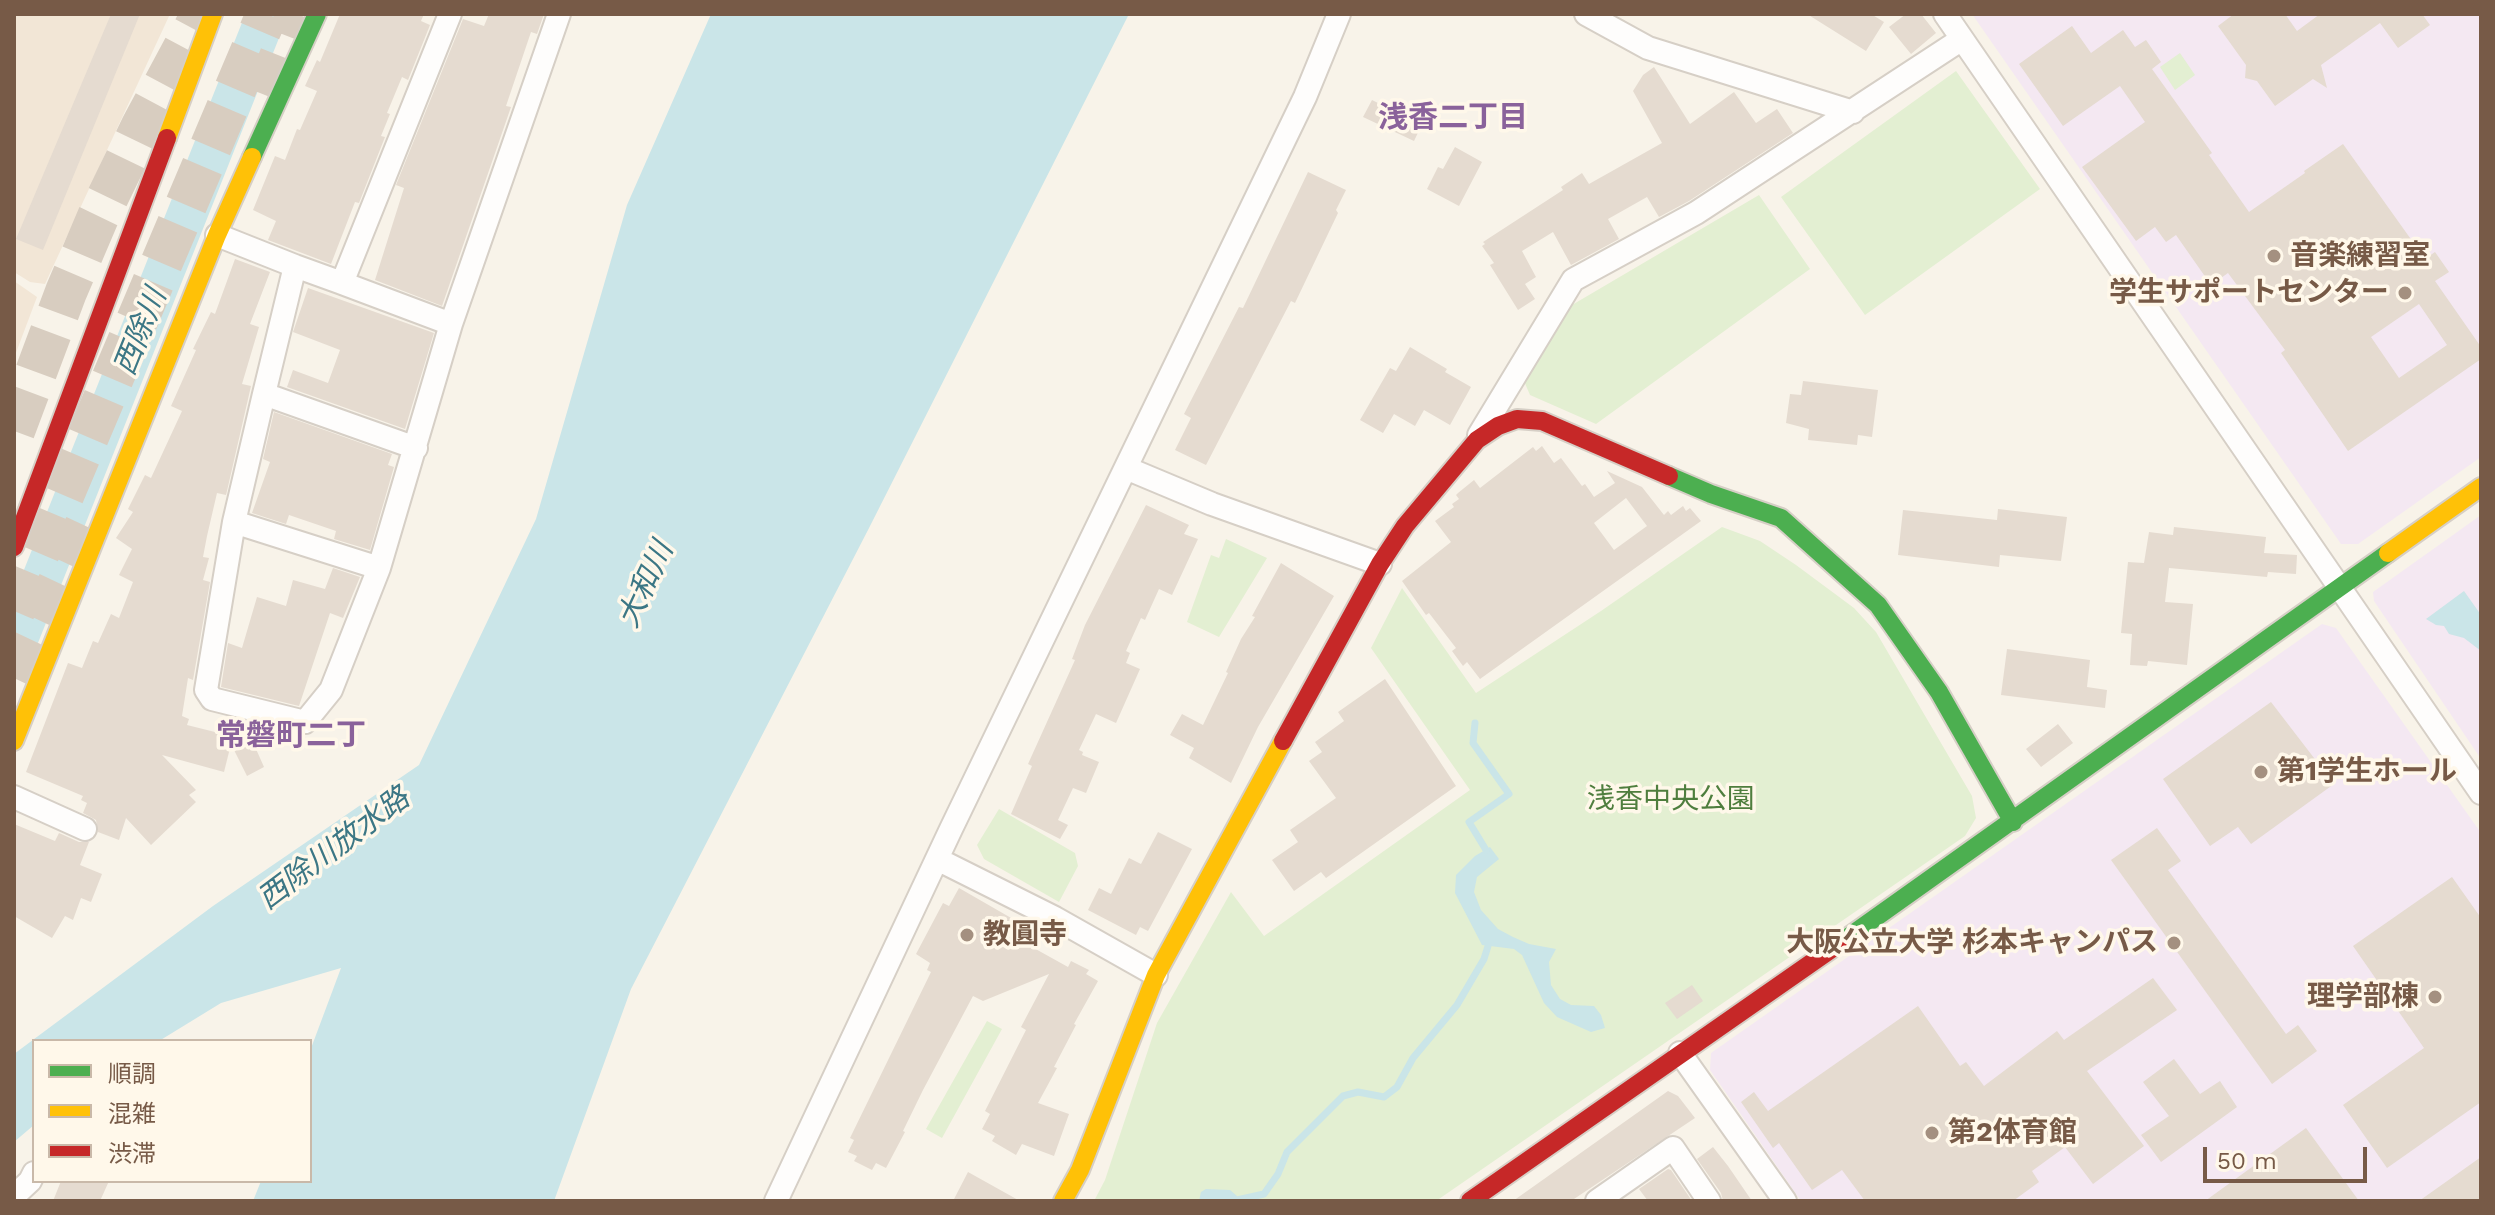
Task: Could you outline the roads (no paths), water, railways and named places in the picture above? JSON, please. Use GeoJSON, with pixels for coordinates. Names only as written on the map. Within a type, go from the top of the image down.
{"type":"FeatureCollection","features":[{"type":"Feature","properties":{"kind":"street"},"geometry":{"type":"LineString","coordinates":[[14,547],[213,14]]}},
{"type":"Feature","properties":{"kind":"street"},"geometry":{"type":"LineString","coordinates":[[14,741],[217,235],[317,14]]}},
{"type":"Feature","properties":{"kind":"street"},"geometry":{"type":"LineString","coordinates":[[342,283],[450,14]]}},
{"type":"Feature","properties":{"kind":"street"},"geometry":{"type":"LineString","coordinates":[[295,266],[234,522],[206,690],[212,699],[305,722],[331,690],[379,568],[451,324],[559,14]]}},
{"type":"Feature","properties":{"kind":"street"},"geometry":{"type":"LineString","coordinates":[[776,1201],[937,859],[1305,97],[1339,14]]}},
{"type":"Feature","properties":{"kind":"street"},"geometry":{"type":"LineString","coordinates":[[1586,14],[1648,48],[1853,112]]}},
{"type":"Feature","properties":{"kind":"street"},"geometry":{"type":"LineString","coordinates":[[1945,14],[2481,793]]}},
{"type":"Feature","properties":{"kind":"street"},"geometry":{"type":"LineString","coordinates":[[1063,1201],[1080,1170],[1156,975],[1380,564],[1405,526],[1477,440],[1573,280],[1696,213],[1962,39]]}},
{"type":"Feature","properties":{"kind":"street"},"geometry":{"type":"LineString","coordinates":[[217,235],[451,324]]}},
{"type":"Feature","properties":{"kind":"street"},"geometry":{"type":"LineString","coordinates":[[264,394],[416,448]]}},
{"type":"Feature","properties":{"kind":"street"},"geometry":{"type":"LineString","coordinates":[[1477,440],[1498,426],[1517,419],[1542,421],[1711,494],[1781,518],[1878,605],[1939,692],[2013,822]]}},
{"type":"Feature","properties":{"kind":"street"},"geometry":{"type":"LineString","coordinates":[[1126,468],[1212,504],[1380,564]]}},
{"type":"Feature","properties":{"kind":"street"},"geometry":{"type":"LineString","coordinates":[[1470,1201],[2013,822],[2481,487]]}},
{"type":"Feature","properties":{"kind":"street"},"geometry":{"type":"LineString","coordinates":[[234,522],[379,568]]}},
{"type":"Feature","properties":{"kind":"street"},"geometry":{"type":"LineString","coordinates":[[14,797],[85,829]]}},
{"type":"Feature","properties":{"kind":"street"},"geometry":{"type":"LineString","coordinates":[[937,859],[1055,918],[1156,975]]}},
{"type":"Feature","properties":{"kind":"street"},"geometry":{"type":"LineString","coordinates":[[1680,1053],[1775,1197]]}},
{"type":"Feature","properties":{"kind":"street"},"geometry":{"type":"LineString","coordinates":[[1597,1201],[1673,1148],[1709,1201]]}},
{"type":"Feature","properties":{"kind":"street"},"geometry":{"type":"LineString","coordinates":[[14,1196],[32,1177]]}},
{"type":"Feature","properties":{"kind":"water"},"geometry":{"type":"Polygon","coordinates":[[[711,14],[1129,14],[631,989],[554,1201],[253,1201],[260,1183],[312,1183],[312,1046],[341,968],[221,1003],[162,1039],[34,1039],[213,906],[419,765],[536,519],[627,205],[711,14]]]}},
{"type":"Feature","properties":{"kind":"water"},"geometry":{"type":"Polygon","coordinates":[[[2464,591],[2481,615],[2481,651],[2464,638],[2449,634],[2444,626],[2426,619],[2464,591]]]}},
{"type":"Feature","properties":{"kind":"water"},"geometry":{"type":"Polygon","coordinates":[[[1490,847],[1499,859],[1477,877],[1474,892],[1481,910],[1498,929],[1513,937],[1529,944],[1556,949],[1549,962],[1551,985],[1560,999],[1571,1005],[1594,1006],[1605,1028],[1591,1032],[1557,1017],[1544,1003],[1522,955],[1514,949],[1482,945],[1455,893],[1456,875],[1475,856],[1490,847]]]}},
{"type":"Feature","properties":{"kind":"water"},"geometry":{"type":"Polygon","coordinates":[[[32,1041],[32,1127],[14,1142],[14,1054],[32,1041]]]}},
{"type":"Feature","properties":{"kind":"water"},"geometry":{"type":"Polygon","coordinates":[[[1206,1189],[1230,1190],[1237,1196],[1237,1201],[1199,1201],[1201,1192],[1206,1189]]]}},
{"type":"Feature","properties":{"kind":"waterway","name":"西除川"},"geometry":{"type":"LineString","coordinates":[[14,649],[267,14]]}},
{"type":"Feature","properties":{"kind":"waterway"},"geometry":{"type":"LineString","coordinates":[[1475,723],[1473,743],[1509,794],[1469,822],[1486,850]]}},
{"type":"Feature","properties":{"kind":"waterway"},"geometry":{"type":"LineString","coordinates":[[1237,1200],[1264,1194],[1278,1174],[1287,1152],[1343,1096],[1358,1092],[1384,1097],[1397,1087],[1413,1058],[1457,1005],[1484,959],[1488,946]]}},
{"type":"Feature","properties":{"kind":"tunnel"},"geometry":{"type":"LineString","coordinates":[[14,431],[98,217],[202,14]]}},
{"type":"Feature","properties":{"kind":"tunnel"},"geometry":{"type":"LineString","coordinates":[[14,611],[267,14]]}},
{"type":"Feature","properties":{"kind":"tunnel"},"geometry":{"type":"LineString","coordinates":[[265,95],[297,14]]}},
{"type":"Feature","properties":{"kind":"tunnel"},"geometry":{"type":"LineString","coordinates":[[14,678],[91,514]]}},
{"type":"Feature","properties":{"kind":"place","name":"音楽練習室"},"geometry":{"type":"Point","coordinates":[2274,256]}},
{"type":"Feature","properties":{"kind":"place","name":"学生サポートセンター"},"geometry":{"type":"Point","coordinates":[2405,293]}},
{"type":"Feature","properties":{"kind":"place","name":"第1学生ホール"},"geometry":{"type":"Point","coordinates":[2261,772]}},
{"type":"Feature","properties":{"kind":"place","name":"教圓寺"},"geometry":{"type":"Point","coordinates":[967,935]}},
{"type":"Feature","properties":{"kind":"place","name":"大阪公立大学 杉本キャンパス"},"geometry":{"type":"Point","coordinates":[2174,943]}},
{"type":"Feature","properties":{"kind":"place","name":"理学部棟"},"geometry":{"type":"Point","coordinates":[2435,997]}},
{"type":"Feature","properties":{"kind":"place","name":"第2体育館"},"geometry":{"type":"Point","coordinates":[1932,1133]}},
{"type":"Feature","properties":{"kind":"district","name":"浅香二丁目"},"geometry":{"type":"Point","coordinates":[1453,118]}},
{"type":"Feature","properties":{"kind":"district","name":"常磐町二丁"},"geometry":{"type":"Point","coordinates":[291,736]}},
{"type":"Feature","properties":{"kind":"water label","name":"大和川"},"geometry":{"type":"Point","coordinates":[646,585]}},
{"type":"Feature","properties":{"kind":"water label","name":"西除川放水路"},"geometry":{"type":"Point","coordinates":[334,849]}},
{"type":"Feature","properties":{"kind":"park label","name":"浅香中央公園"},"geometry":{"type":"Point","coordinates":[1671,800]}}]}
